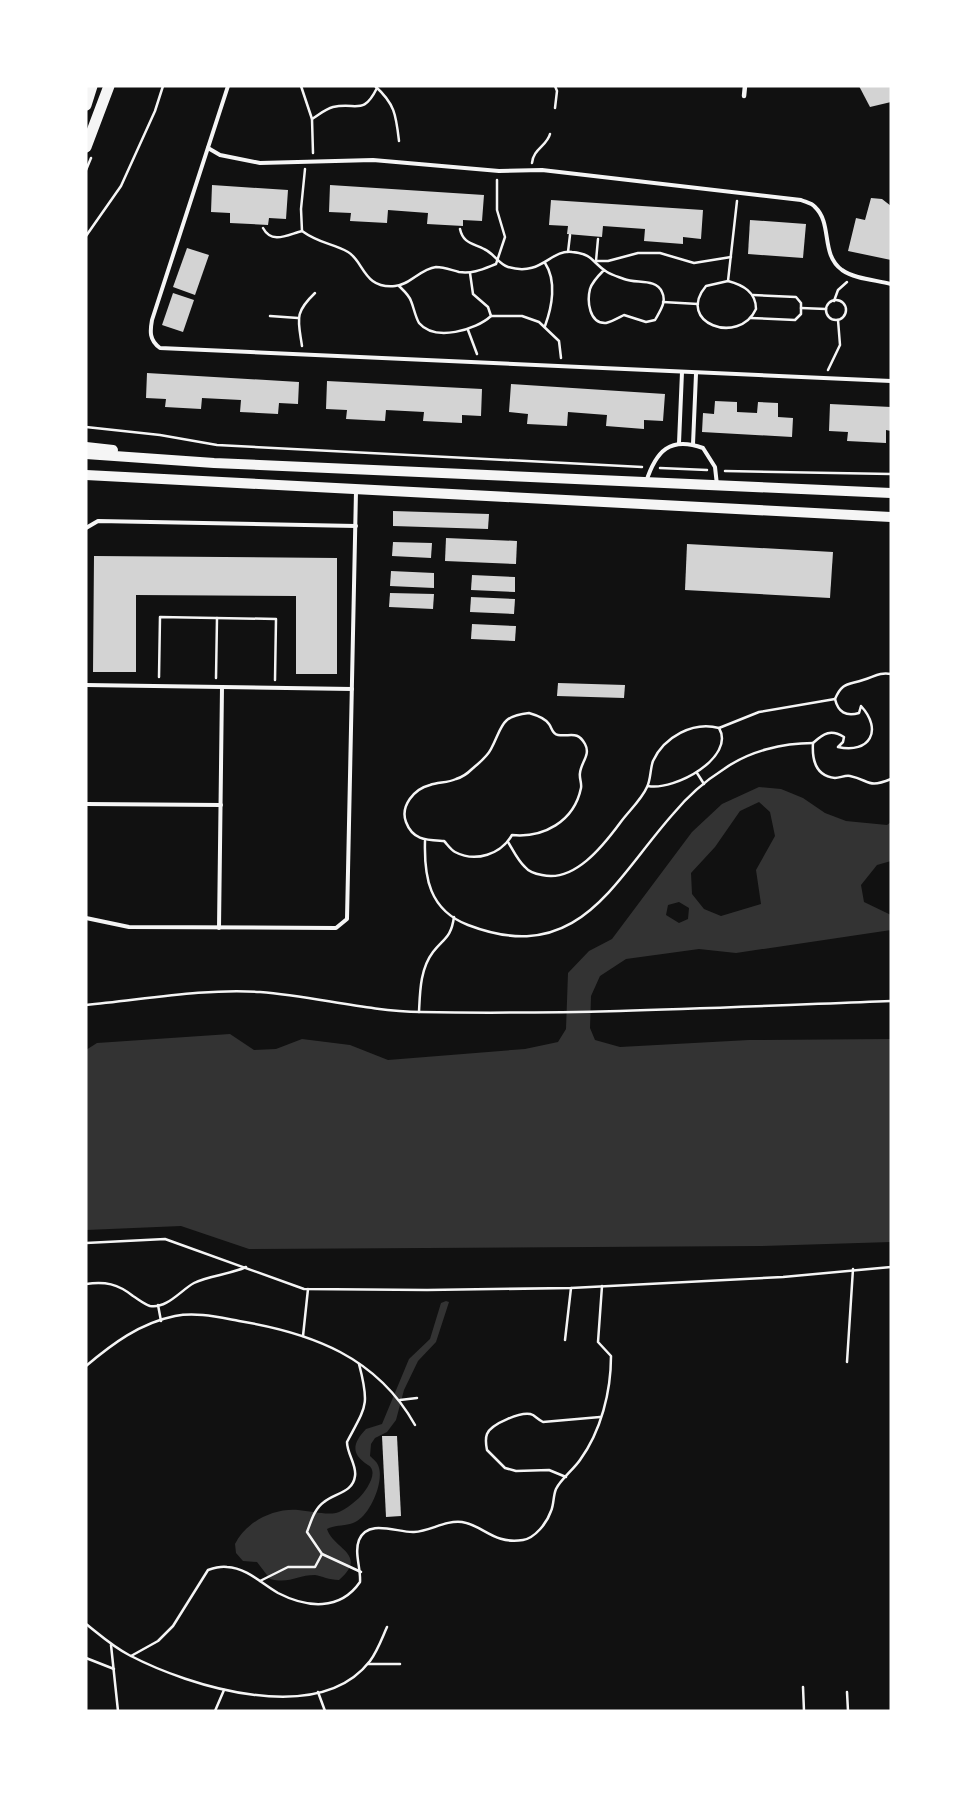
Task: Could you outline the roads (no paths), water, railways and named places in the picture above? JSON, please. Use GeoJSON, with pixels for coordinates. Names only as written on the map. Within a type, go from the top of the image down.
{"type":"FeatureCollection","features":[{"type":"Feature","properties":{"kind":"main road"},"geometry":{"type":"LineString","coordinates":[[86,104],[92,86]]}},
{"type":"Feature","properties":{"kind":"main road"},"geometry":{"type":"LineString","coordinates":[[86,147],[109,86]]}},
{"type":"Feature","properties":{"kind":"main road"},"geometry":{"type":"LineString","coordinates":[[86,446],[263,465]]}},
{"type":"Feature","properties":{"kind":"main road"},"geometry":{"type":"LineString","coordinates":[[86,454],[263,465],[891,493]]}},
{"type":"Feature","properties":{"kind":"main road"},"geometry":{"type":"LineString","coordinates":[[86,475],[891,517]]}},
{"type":"Feature","properties":{"kind":"street"},"geometry":{"type":"LineString","coordinates":[[744,96],[745,86]]}},
{"type":"Feature","properties":{"kind":"lane"},"geometry":{"type":"LineString","coordinates":[[228,86],[152,320],[150,330],[151,338],[155,344],[167,349],[891,382]]}},
{"type":"Feature","properties":{"kind":"lane"},"geometry":{"type":"LineString","coordinates":[[208,148],[220,155],[260,163],[373,160],[498,171],[532,170],[801,200],[815,206],[821,218],[828,252],[833,262],[851,274],[891,284]]}},
{"type":"Feature","properties":{"kind":"lane"},"geometry":{"type":"LineString","coordinates":[[679,443],[682,372]]}},
{"type":"Feature","properties":{"kind":"lane"},"geometry":{"type":"LineString","coordinates":[[693,444],[696,374]]}},
{"type":"Feature","properties":{"kind":"lane"},"geometry":{"type":"LineString","coordinates":[[646,482],[651,467],[663,450],[679,443],[693,444],[703,448],[710,457],[717,485]]}},
{"type":"Feature","properties":{"kind":"lane"},"geometry":{"type":"LineString","coordinates":[[86,918],[130,927],[219,928],[336,928],[347,919],[356,489]]}},
{"type":"Feature","properties":{"kind":"lane"},"geometry":{"type":"LineString","coordinates":[[86,528],[98,521],[356,526]]}},
{"type":"Feature","properties":{"kind":"lane"},"geometry":{"type":"LineString","coordinates":[[86,685],[352,689]]}},
{"type":"Feature","properties":{"kind":"lane"},"geometry":{"type":"LineString","coordinates":[[219,928],[222,687]]}},
{"type":"Feature","properties":{"kind":"lane"},"geometry":{"type":"LineString","coordinates":[[86,804],[221,805]]}}]}
